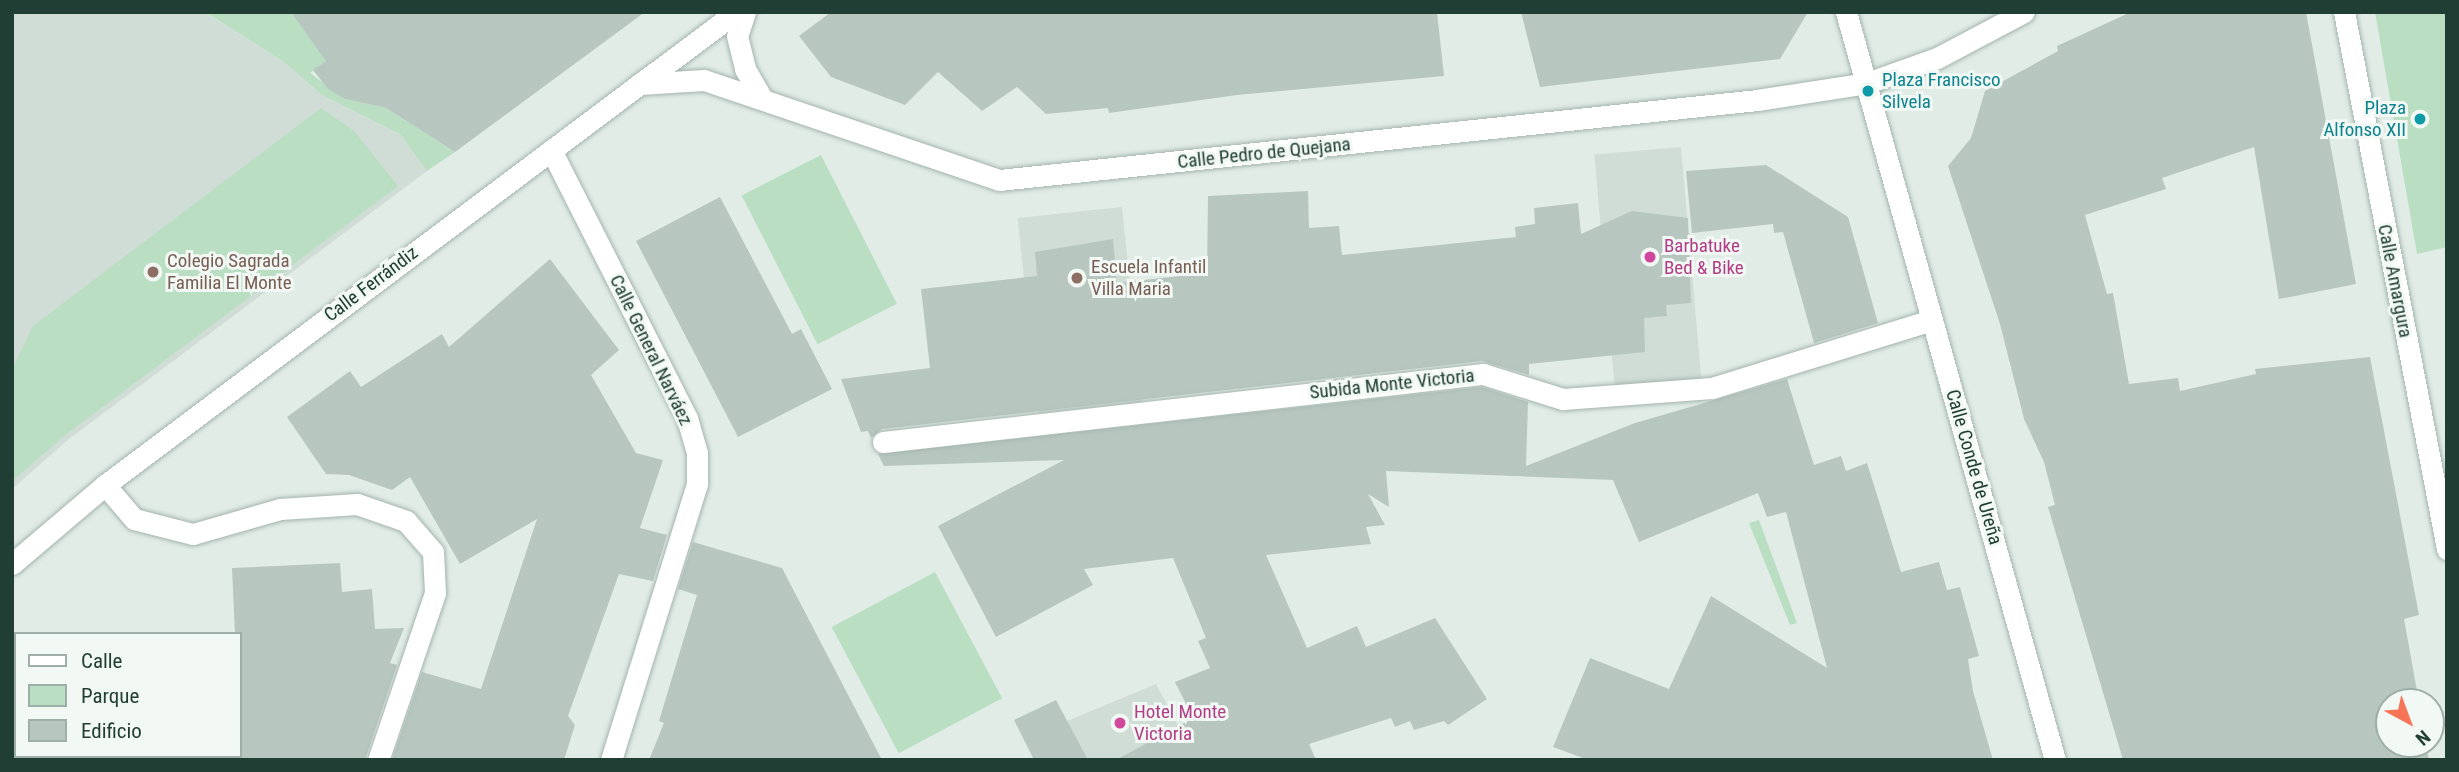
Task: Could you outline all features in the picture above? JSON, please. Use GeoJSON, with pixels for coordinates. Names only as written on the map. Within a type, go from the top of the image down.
{"type":"FeatureCollection","features":[{"type":"Feature","properties":{"kind":"street","name":"Calle Ferrándiz"},"geometry":{"type":"LineString","coordinates":[[12,564],[105,485],[736,12]]}},
{"type":"Feature","properties":{"kind":"street"},"geometry":{"type":"LineString","coordinates":[[745,12],[737,36],[745,69],[761,97]]}},
{"type":"Feature","properties":{"kind":"street"},"geometry":{"type":"LineString","coordinates":[[1846,12],[1867,83],[1951,52],[2024,12]]}},
{"type":"Feature","properties":{"kind":"street","name":"Calle Amargura"},"geometry":{"type":"LineString","coordinates":[[2344,12],[2447,550]]}},
{"type":"Feature","properties":{"kind":"street","name":"Calle Pedro de Quejana"},"geometry":{"type":"LineString","coordinates":[[639,84],[704,80],[761,97],[999,180],[1779,97],[1867,83]]}},
{"type":"Feature","properties":{"kind":"street","name":"Calle Conde de Ureña"},"geometry":{"type":"LineString","coordinates":[[1867,83],[2055,760]]}},
{"type":"Feature","properties":{"kind":"street","name":"Calle General Narváez"},"geometry":{"type":"LineString","coordinates":[[551,150],[687,418],[697,452],[697,484],[611,760]]}},
{"type":"Feature","properties":{"kind":"street","name":"Subida Monte Victoria"},"geometry":{"type":"LineString","coordinates":[[883,442],[1483,374],[1563,399],[1712,388],[1932,320]]}},
{"type":"Feature","properties":{"kind":"street"},"geometry":{"type":"LineString","coordinates":[[105,485],[134,519],[192,534],[280,509],[358,505],[406,521],[433,552],[435,593],[378,760]]}},
{"type":"Feature","properties":{"kind":"shaded area","name":"Colegio Sagrada Familia El Monte"},"geometry":{"type":"Polygon","coordinates":[[[12,12],[204,12],[284,62],[322,95],[400,134],[427,171],[69,439],[12,489],[12,12]]]}},
{"type":"Feature","properties":{"kind":"shaded area","name":"Barbatuke Bed & Bike"},"geometry":{"type":"Polygon","coordinates":[[[1681,147],[1701,380],[1615,388],[1594,155],[1681,147]]]}},
{"type":"Feature","properties":{"kind":"shaded area","name":"Escuela Infantil Villa Maria"},"geometry":{"type":"Polygon","coordinates":[[[1122,207],[1142,402],[1038,413],[1018,218],[1122,207]]]}},
{"type":"Feature","properties":{"kind":"shaded area","name":"Hotel Monte Victoria"},"geometry":{"type":"Polygon","coordinates":[[[1156,684],[1196,760],[1035,760],[1067,721],[1156,684]]]}},
{"type":"Feature","properties":{"kind":"green space"},"geometry":{"type":"Polygon","coordinates":[[[205,12],[392,12],[310,73],[345,99],[386,108],[455,152],[427,171],[400,134],[322,95],[284,62],[205,12]]]}},
{"type":"Feature","properties":{"kind":"green space","name":"Plaza Alfonso XII"},"geometry":{"type":"Polygon","coordinates":[[[2375,12],[2447,12],[2447,247],[2417,254],[2375,12]]]}},
{"type":"Feature","properties":{"kind":"green space"},"geometry":{"type":"Polygon","coordinates":[[[321,108],[354,131],[398,186],[64,436],[12,481],[12,370],[33,326],[321,108]]]}},
{"type":"Feature","properties":{"kind":"green space"},"geometry":{"type":"Polygon","coordinates":[[[821,155],[897,304],[818,344],[742,195],[821,155]]]}},
{"type":"Feature","properties":{"kind":"green space"},"geometry":{"type":"Polygon","coordinates":[[[1759,520],[1797,623],[1790,625],[1749,523],[1759,520]]]}},
{"type":"Feature","properties":{"kind":"green space"},"geometry":{"type":"Polygon","coordinates":[[[935,572],[1002,698],[899,753],[832,627],[935,572]]]}},
{"type":"Feature","properties":{"kind":"building"},"geometry":{"type":"Polygon","coordinates":[[[291,12],[645,12],[455,152],[386,108],[345,99],[328,89],[313,70],[326,61],[291,12]]]}},
{"type":"Feature","properties":{"kind":"building"},"geometry":{"type":"Polygon","coordinates":[[[831,12],[1437,12],[1444,76],[1237,95],[1109,113],[1108,108],[1046,114],[1017,87],[982,111],[938,72],[905,105],[831,77],[799,36],[831,12]]]}},
{"type":"Feature","properties":{"kind":"building"},"geometry":{"type":"Polygon","coordinates":[[[1521,12],[1808,12],[1780,59],[1540,87],[1521,12]]]}},
{"type":"Feature","properties":{"kind":"building"},"geometry":{"type":"Polygon","coordinates":[[[2131,12],[2306,12],[2356,284],[2279,299],[2254,147],[2162,178],[2166,189],[2085,215],[2107,294],[2113,293],[2129,384],[2178,378],[2180,391],[2256,374],[2255,369],[2370,357],[2419,615],[2404,619],[2416,688],[2375,688],[2375,758],[2429,760],[2123,760],[2048,507],[2055,505],[2044,462],[2024,419],[2000,324],[1948,166],[1971,138],[1985,91],[2058,51],[2057,46],[2131,12]]]}},
{"type":"Feature","properties":{"kind":"building"},"geometry":{"type":"Polygon","coordinates":[[[1766,165],[1848,217],[1878,323],[1814,343],[1783,232],[1774,233],[1773,224],[1692,233],[1686,171],[1766,165]]]}},
{"type":"Feature","properties":{"kind":"building"},"geometry":{"type":"Polygon","coordinates":[[[1308,191],[1309,228],[1339,226],[1342,255],[1516,237],[1515,227],[1535,224],[1534,208],[1578,203],[1581,234],[1632,211],[1688,218],[1691,303],[1666,305],[1667,316],[1644,318],[1645,352],[1529,364],[1529,375],[1482,361],[882,429],[871,438],[868,431],[861,432],[841,379],[930,368],[921,289],[1037,276],[1035,252],[1113,239],[1117,283],[1207,273],[1208,196],[1308,191]]]}},
{"type":"Feature","properties":{"kind":"building"},"geometry":{"type":"Polygon","coordinates":[[[720,197],[792,334],[801,329],[832,389],[738,437],[636,241],[720,197]]]}},
{"type":"Feature","properties":{"kind":"building"},"geometry":{"type":"Polygon","coordinates":[[[550,259],[619,350],[591,375],[636,453],[663,460],[640,528],[667,535],[653,581],[619,574],[568,716],[575,725],[564,760],[392,760],[422,672],[481,689],[537,519],[460,564],[410,477],[392,490],[349,475],[326,474],[287,417],[350,371],[361,387],[442,334],[449,347],[550,259]]]}},
{"type":"Feature","properties":{"kind":"building"},"geometry":{"type":"Polygon","coordinates":[[[1787,379],[1814,465],[1841,456],[1846,471],[1867,463],[1901,572],[1939,562],[1947,590],[1960,587],[1979,656],[1968,659],[1973,691],[1993,760],[1588,760],[1553,747],[1590,658],[1669,689],[1711,596],[1827,668],[1786,512],[1767,517],[1758,493],[1639,542],[1613,480],[1386,471],[1389,507],[1368,494],[1385,525],[1366,527],[1371,544],[1266,555],[1307,648],[1357,626],[1366,647],[1435,618],[1487,699],[1448,725],[1444,721],[1414,730],[1410,721],[1395,727],[1391,718],[1309,744],[1316,760],[1116,760],[1193,718],[1175,682],[1210,668],[1198,641],[1206,638],[1173,558],[1084,569],[1093,585],[996,637],[938,526],[1064,460],[884,466],[878,454],[1482,387],[1528,402],[1526,466],[1635,423],[1787,379]]]}},
{"type":"Feature","properties":{"kind":"building"},"geometry":{"type":"Polygon","coordinates":[[[693,542],[782,568],[882,760],[649,760],[664,723],[659,721],[697,595],[678,589],[693,542]]]}},
{"type":"Feature","properties":{"kind":"building"},"geometry":{"type":"Polygon","coordinates":[[[340,563],[342,592],[372,589],[375,629],[404,628],[390,663],[397,665],[365,760],[240,760],[242,632],[235,632],[232,568],[340,563]]]}},
{"type":"Feature","properties":{"kind":"building"},"geometry":{"type":"Polygon","coordinates":[[[1056,700],[1088,760],[1034,760],[1014,720],[1056,700]]]}},
{"type":"Feature","properties":{"kind":"place","name":"Plaza Francisco Silvela"},"geometry":{"type":"Point","coordinates":[1868,91]}},
{"type":"Feature","properties":{"kind":"place","name":"Plaza Alfonso XII"},"geometry":{"type":"Point","coordinates":[2420,119]}},
{"type":"Feature","properties":{"kind":"place","name":"Barbatuke Bed & Bike"},"geometry":{"type":"Point","coordinates":[1650,257]}},
{"type":"Feature","properties":{"kind":"place","name":"Colegio Sagrada Familia El Monte"},"geometry":{"type":"Point","coordinates":[153,272]}},
{"type":"Feature","properties":{"kind":"place","name":"Escuela Infantil Villa Maria"},"geometry":{"type":"Point","coordinates":[1077,278]}},
{"type":"Feature","properties":{"kind":"place","name":"Hotel Monte Victoria"},"geometry":{"type":"Point","coordinates":[1120,723]}}]}
